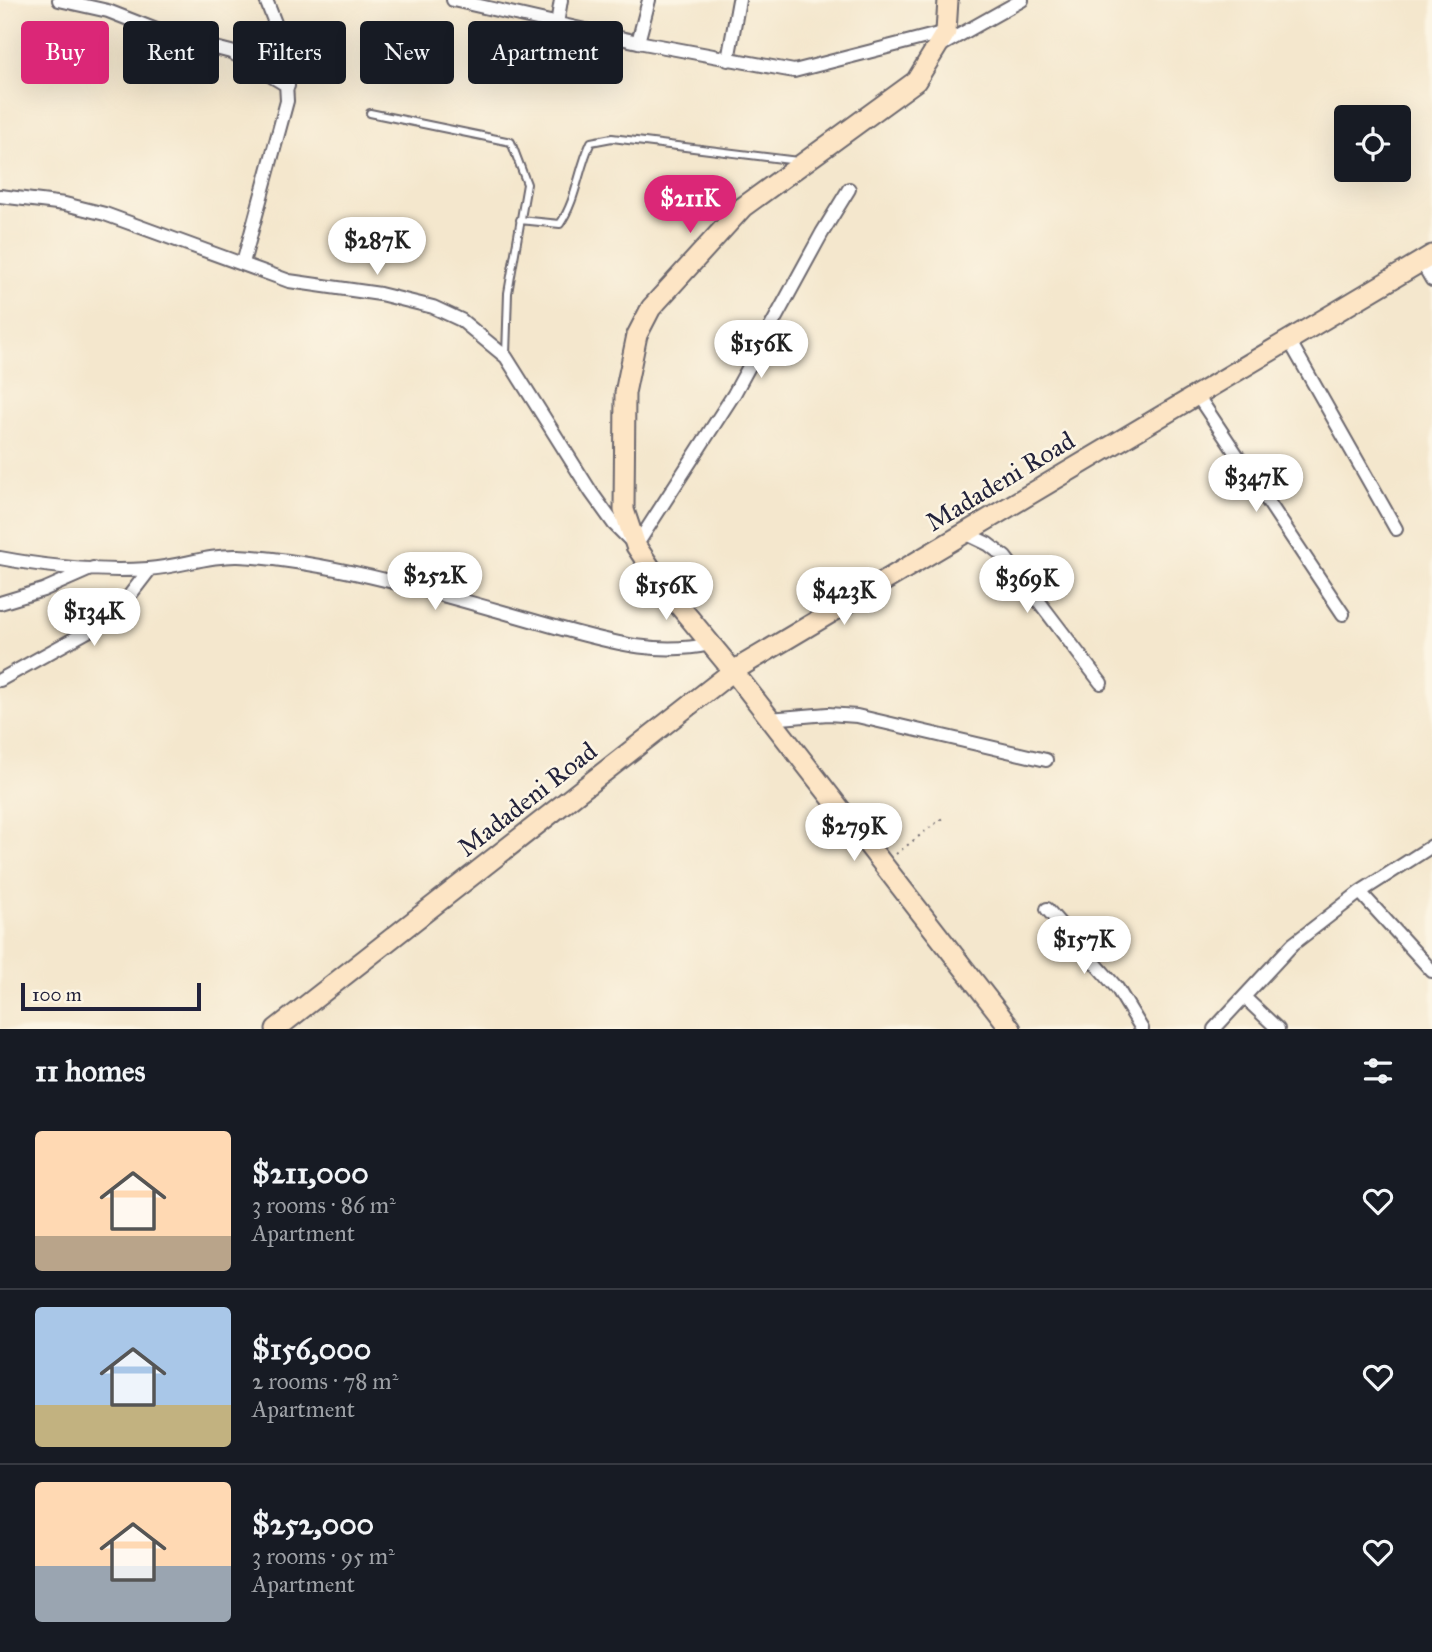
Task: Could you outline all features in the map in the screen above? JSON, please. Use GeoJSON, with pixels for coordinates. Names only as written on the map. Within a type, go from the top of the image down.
{"type":"FeatureCollection","features":[{"type":"Feature","properties":{"kind":"street"},"geometry":{"type":"LineString","coordinates":[[59,0],[108,11],[177,38],[231,52],[288,86]]}},
{"type":"Feature","properties":{"kind":"street"},"geometry":{"type":"LineString","coordinates":[[243,263],[284,117],[288,86],[284,46],[267,0]]}},
{"type":"Feature","properties":{"kind":"street"},"geometry":{"type":"LineString","coordinates":[[453,0],[544,21]]}},
{"type":"Feature","properties":{"kind":"street"},"geometry":{"type":"LineString","coordinates":[[558,21],[561,0]]}},
{"type":"Feature","properties":{"kind":"street"},"geometry":{"type":"LineString","coordinates":[[638,42],[649,0]]}},
{"type":"Feature","properties":{"kind":"street"},"geometry":{"type":"LineString","coordinates":[[728,60],[739,0]]}},
{"type":"Feature","properties":{"kind":"street"},"geometry":{"type":"LineString","coordinates":[[636,546],[624,510],[625,393],[637,335],[651,308],[719,231],[773,183],[807,162],[916,80],[942,39],[948,0]]}},
{"type":"Feature","properties":{"kind":"street"},"geometry":{"type":"LineString","coordinates":[[623,39],[794,71],[942,39],[1022,0]]}},
{"type":"Feature","properties":{"kind":"street"},"geometry":{"type":"LineString","coordinates":[[636,546],[734,394],[822,233],[849,190]]}},
{"type":"Feature","properties":{"kind":"street"},"geometry":{"type":"LineString","coordinates":[[0,196],[65,204],[105,214],[243,263],[263,273],[309,286],[380,295],[433,307],[461,320],[506,357],[591,492],[636,546],[662,585],[733,671],[1011,1029]]}},
{"type":"Feature","properties":{"kind":"street"},"geometry":{"type":"LineString","coordinates":[[1427,258],[1432,280]]}},
{"type":"Feature","properties":{"kind":"street","name":"Madadeni Road"},"geometry":{"type":"LineString","coordinates":[[276,1029],[733,671],[1427,258]]}},
{"type":"Feature","properties":{"kind":"street"},"geometry":{"type":"LineString","coordinates":[[1289,340],[1396,529]]}},
{"type":"Feature","properties":{"kind":"street"},"geometry":{"type":"LineString","coordinates":[[1197,395],[1343,614]]}},
{"type":"Feature","properties":{"kind":"street"},"geometry":{"type":"LineString","coordinates":[[964,532],[989,544],[1005,558],[1101,683]]}},
{"type":"Feature","properties":{"kind":"street"},"geometry":{"type":"LineString","coordinates":[[0,558],[93,568],[150,569],[220,556],[270,560],[407,587],[598,639],[657,650],[680,651],[710,644]]}},
{"type":"Feature","properties":{"kind":"street"},"geometry":{"type":"LineString","coordinates":[[0,603],[52,586],[93,568]]}},
{"type":"Feature","properties":{"kind":"street"},"geometry":{"type":"LineString","coordinates":[[3,680],[106,621],[120,608],[150,569]]}},
{"type":"Feature","properties":{"kind":"street"},"geometry":{"type":"LineString","coordinates":[[769,719],[828,714],[857,716],[1046,760]]}},
{"type":"Feature","properties":{"kind":"street"},"geometry":{"type":"LineString","coordinates":[[1214,1029],[1293,944],[1360,892],[1432,846]]}},
{"type":"Feature","properties":{"kind":"street"},"geometry":{"type":"LineString","coordinates":[[1360,892],[1432,971]]}},
{"type":"Feature","properties":{"kind":"street"},"geometry":{"type":"LineString","coordinates":[[1047,909],[1117,988],[1142,1029]]}},
{"type":"Feature","properties":{"kind":"street"},"geometry":{"type":"LineString","coordinates":[[1244,997],[1278,1029]]}},
{"type":"Feature","properties":{"kind":"lane"},"geometry":{"type":"LineString","coordinates":[[370,113],[512,142],[527,184],[508,293],[506,357]]}},
{"type":"Feature","properties":{"kind":"lane"},"geometry":{"type":"LineString","coordinates":[[520,220],[560,224],[573,206],[583,161],[591,142],[612,138],[807,162]]}},
{"type":"Feature","properties":{"kind":"path"},"geometry":{"type":"LineString","coordinates":[[881,865],[945,816]]}}]}
